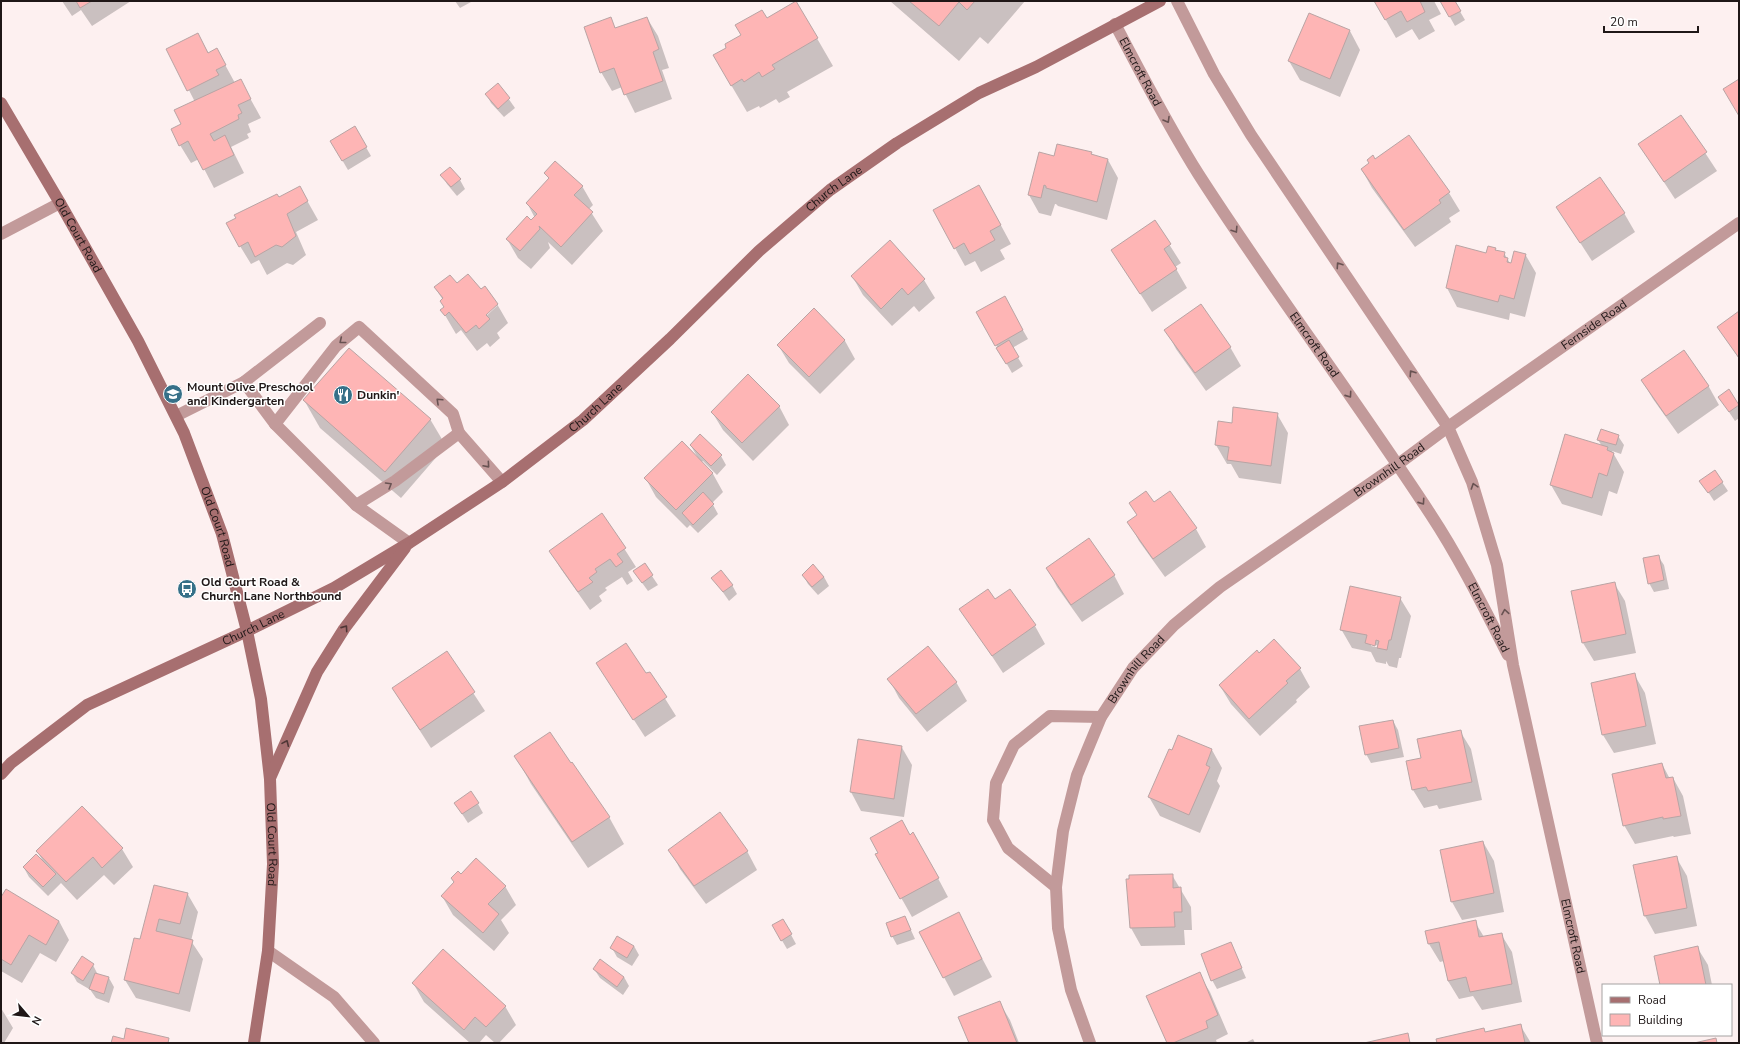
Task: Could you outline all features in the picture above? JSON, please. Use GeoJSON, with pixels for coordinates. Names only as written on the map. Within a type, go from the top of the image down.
{"type":"FeatureCollection","features":[{"type":"Feature","properties":{"kind":"street","name":"Church Lane"},"geometry":{"type":"LineString","coordinates":[[1,774],[11,763],[87,705],[247,631],[334,588],[409,543],[502,482],[583,420],[670,339],[759,251],[830,190],[897,143],[979,93],[1036,67],[1160,1]]}},
{"type":"Feature","properties":{"kind":"street","name":"Elmcroft Road"},"geometry":{"type":"LineString","coordinates":[[1177,1],[1214,74],[1251,135],[1448,427],[1472,482],[1497,565],[1513,665],[1597,1043]]}},
{"type":"Feature","properties":{"kind":"street","name":"Elmcroft Road"},"geometry":{"type":"LineString","coordinates":[[1115,24],[1160,109],[1197,173],[1432,515],[1468,578],[1513,665]]}},
{"type":"Feature","properties":{"kind":"street","name":"Old Court Road"},"geometry":{"type":"LineString","coordinates":[[1,103],[60,203],[138,341],[184,433],[222,534],[247,631],[261,699],[270,779],[273,864],[268,951],[254,1043]]}},
{"type":"Feature","properties":{"kind":"street"},"geometry":{"type":"LineString","coordinates":[[1,234],[60,203]]}},
{"type":"Feature","properties":{"kind":"street","name":"Fernside Road"},"geometry":{"type":"LineString","coordinates":[[1448,427],[1739,223]]}},
{"type":"Feature","properties":{"kind":"street"},"geometry":{"type":"LineString","coordinates":[[176,416],[244,382],[320,323]]}},
{"type":"Feature","properties":{"kind":"street"},"geometry":{"type":"LineString","coordinates":[[275,424],[336,346],[360,327],[453,414],[459,433],[502,482]]}},
{"type":"Feature","properties":{"kind":"street"},"geometry":{"type":"LineString","coordinates":[[244,382],[275,424],[356,505],[409,543],[344,629],[317,672],[270,779]]}},
{"type":"Feature","properties":{"kind":"street","name":"Brownhill Road"},"geometry":{"type":"LineString","coordinates":[[1090,1043],[1071,990],[1058,928],[1056,887],[1063,831],[1077,775],[1101,717],[1133,668],[1174,626],[1220,587],[1397,465],[1448,427]]}},
{"type":"Feature","properties":{"kind":"street"},"geometry":{"type":"LineString","coordinates":[[356,505],[395,481],[459,433]]}},
{"type":"Feature","properties":{"kind":"street"},"geometry":{"type":"LineString","coordinates":[[1056,887],[1008,848],[993,820],[996,783],[1014,745],[1050,716],[1101,717]]}},
{"type":"Feature","properties":{"kind":"street"},"geometry":{"type":"LineString","coordinates":[[268,951],[334,997],[374,1043]]}},
{"type":"Feature","properties":{"kind":"building"},"geometry":{"type":"Polygon","coordinates":[[[76,1],[92,1],[80,8],[76,1]]]}},
{"type":"Feature","properties":{"kind":"building"},"geometry":{"type":"Polygon","coordinates":[[[796,1],[818,38],[772,65],[775,69],[762,77],[759,72],[744,82],[742,79],[731,86],[713,55],[726,48],[725,44],[741,35],[735,25],[762,10],[767,18],[796,1]]]}},
{"type":"Feature","properties":{"kind":"building"},"geometry":{"type":"Polygon","coordinates":[[[909,1],[975,1],[967,10],[959,2],[939,26],[909,1]]]}},
{"type":"Feature","properties":{"kind":"building"},"geometry":{"type":"Polygon","coordinates":[[[1374,1],[1420,1],[1425,12],[1407,22],[1401,11],[1385,20],[1374,1]]]}},
{"type":"Feature","properties":{"kind":"building"},"geometry":{"type":"Polygon","coordinates":[[[1440,1],[1455,1],[1461,11],[1449,17],[1440,1]]]}},
{"type":"Feature","properties":{"kind":"building"},"geometry":{"type":"Polygon","coordinates":[[[1309,13],[1350,30],[1330,79],[1288,61],[1309,13]]]}},
{"type":"Feature","properties":{"kind":"building"},"geometry":{"type":"Polygon","coordinates":[[[611,17],[615,28],[647,17],[659,49],[653,52],[663,81],[624,95],[614,68],[600,73],[584,27],[611,17]]]}},
{"type":"Feature","properties":{"kind":"building"},"geometry":{"type":"Polygon","coordinates":[[[198,33],[208,53],[217,48],[226,65],[216,70],[219,75],[187,91],[166,49],[198,33]]]}},
{"type":"Feature","properties":{"kind":"building"},"geometry":{"type":"Polygon","coordinates":[[[241,79],[251,99],[238,105],[242,113],[238,115],[239,119],[210,134],[214,141],[225,135],[234,155],[203,170],[188,141],[179,146],[171,129],[181,124],[174,110],[241,79]]]}},
{"type":"Feature","properties":{"kind":"building"},"geometry":{"type":"Polygon","coordinates":[[[1739,79],[1739,116],[1723,89],[1739,79]]]}},
{"type":"Feature","properties":{"kind":"building"},"geometry":{"type":"Polygon","coordinates":[[[498,83],[510,98],[498,109],[485,94],[498,83]]]}},
{"type":"Feature","properties":{"kind":"building"},"geometry":{"type":"Polygon","coordinates":[[[1681,115],[1707,152],[1664,182],[1638,144],[1681,115]]]}},
{"type":"Feature","properties":{"kind":"building"},"geometry":{"type":"Polygon","coordinates":[[[355,126],[367,147],[342,161],[330,141],[355,126]]]}},
{"type":"Feature","properties":{"kind":"building"},"geometry":{"type":"Polygon","coordinates":[[[1409,135],[1450,192],[1439,200],[1441,203],[1404,230],[1361,169],[1369,163],[1367,160],[1373,155],[1375,159],[1409,135]]]}},
{"type":"Feature","properties":{"kind":"building"},"geometry":{"type":"Polygon","coordinates":[[[1057,144],[1092,152],[1091,154],[1108,159],[1097,202],[1046,188],[1044,185],[1041,198],[1028,195],[1039,152],[1054,156],[1057,144]]]}},
{"type":"Feature","properties":{"kind":"building"},"geometry":{"type":"Polygon","coordinates":[[[555,161],[583,186],[574,195],[593,212],[561,247],[539,226],[540,229],[520,251],[506,239],[527,216],[531,220],[537,214],[526,203],[549,178],[544,173],[555,161]]]}},
{"type":"Feature","properties":{"kind":"building"},"geometry":{"type":"Polygon","coordinates":[[[450,167],[461,179],[451,187],[440,175],[450,167]]]}},
{"type":"Feature","properties":{"kind":"building"},"geometry":{"type":"Polygon","coordinates":[[[1600,177],[1625,213],[1580,243],[1556,207],[1600,177]]]}},
{"type":"Feature","properties":{"kind":"building"},"geometry":{"type":"Polygon","coordinates":[[[979,185],[1001,225],[990,231],[995,240],[970,254],[964,243],[954,249],[933,210],[979,185]]]}},
{"type":"Feature","properties":{"kind":"building"},"geometry":{"type":"Polygon","coordinates":[[[300,186],[308,201],[287,214],[296,236],[282,247],[276,245],[255,257],[248,242],[239,247],[226,223],[236,218],[234,215],[277,194],[279,197],[300,186]]]}},
{"type":"Feature","properties":{"kind":"building"},"geometry":{"type":"Polygon","coordinates":[[[1155,220],[1171,244],[1164,249],[1177,269],[1140,294],[1111,250],[1155,220]]]}},
{"type":"Feature","properties":{"kind":"building"},"geometry":{"type":"Polygon","coordinates":[[[890,240],[925,279],[908,295],[902,288],[881,309],[851,276],[890,240]]]}},
{"type":"Feature","properties":{"kind":"building"},"geometry":{"type":"Polygon","coordinates":[[[1456,245],[1486,253],[1488,246],[1496,248],[1495,250],[1505,252],[1504,257],[1508,258],[1507,262],[1511,263],[1514,251],[1526,254],[1514,299],[1500,295],[1498,302],[1446,288],[1456,245]]]}},
{"type":"Feature","properties":{"kind":"building"},"geometry":{"type":"Polygon","coordinates":[[[468,274],[481,289],[485,286],[498,304],[486,315],[490,319],[479,329],[476,325],[466,333],[449,312],[445,316],[440,310],[444,307],[440,301],[443,298],[434,287],[450,275],[457,283],[468,274]]]}},
{"type":"Feature","properties":{"kind":"building"},"geometry":{"type":"Polygon","coordinates":[[[1005,296],[1023,330],[995,346],[976,312],[1005,296]]]}},
{"type":"Feature","properties":{"kind":"building"},"geometry":{"type":"Polygon","coordinates":[[[1201,304],[1231,347],[1195,373],[1164,330],[1201,304]]]}},
{"type":"Feature","properties":{"kind":"building"},"geometry":{"type":"Polygon","coordinates":[[[814,308],[845,340],[809,377],[777,345],[814,308]]]}},
{"type":"Feature","properties":{"kind":"building"},"geometry":{"type":"Polygon","coordinates":[[[1739,311],[1739,358],[1717,327],[1739,311]]]}},
{"type":"Feature","properties":{"kind":"building"},"geometry":{"type":"Polygon","coordinates":[[[1009,340],[1019,357],[1006,364],[996,348],[1009,340]]]}},
{"type":"Feature","properties":{"kind":"building"},"geometry":{"type":"Polygon","coordinates":[[[349,348],[431,419],[385,472],[303,400],[349,348]]]}},
{"type":"Feature","properties":{"kind":"building"},"geometry":{"type":"Polygon","coordinates":[[[1684,350],[1709,386],[1666,416],[1641,380],[1684,350]]]}},
{"type":"Feature","properties":{"kind":"building"},"geometry":{"type":"Polygon","coordinates":[[[748,374],[780,406],[742,443],[711,412],[748,374]]]}},
{"type":"Feature","properties":{"kind":"building"},"geometry":{"type":"Polygon","coordinates":[[[1729,389],[1739,405],[1729,412],[1718,397],[1729,389]]]}},
{"type":"Feature","properties":{"kind":"building"},"geometry":{"type":"Polygon","coordinates":[[[1233,407],[1278,413],[1271,466],[1227,460],[1229,447],[1215,445],[1218,421],[1232,423],[1233,407]]]}},
{"type":"Feature","properties":{"kind":"building"},"geometry":{"type":"Polygon","coordinates":[[[1601,429],[1619,435],[1616,445],[1597,440],[1601,429]]]}},
{"type":"Feature","properties":{"kind":"building"},"geometry":{"type":"Polygon","coordinates":[[[700,434],[722,455],[711,466],[690,445],[700,434]]]}},
{"type":"Feature","properties":{"kind":"building"},"geometry":{"type":"Polygon","coordinates":[[[1565,434],[1608,447],[1607,450],[1614,453],[1607,476],[1599,473],[1592,498],[1550,485],[1565,434]]]}},
{"type":"Feature","properties":{"kind":"building"},"geometry":{"type":"Polygon","coordinates":[[[682,441],[713,473],[676,510],[644,478],[682,441]]]}},
{"type":"Feature","properties":{"kind":"building"},"geometry":{"type":"Polygon","coordinates":[[[1715,470],[1723,482],[1708,493],[1699,481],[1715,470]]]}},
{"type":"Feature","properties":{"kind":"building"},"geometry":{"type":"Polygon","coordinates":[[[1146,491],[1154,502],[1170,491],[1197,528],[1153,559],[1127,522],[1137,515],[1129,503],[1146,491]]]}},
{"type":"Feature","properties":{"kind":"building"},"geometry":{"type":"Polygon","coordinates":[[[703,492],[714,504],[693,525],[682,513],[703,492]]]}},
{"type":"Feature","properties":{"kind":"building"},"geometry":{"type":"Polygon","coordinates":[[[602,513],[626,548],[617,554],[623,562],[616,567],[610,559],[595,569],[597,572],[589,578],[593,582],[578,592],[549,551],[602,513]]]}},
{"type":"Feature","properties":{"kind":"building"},"geometry":{"type":"Polygon","coordinates":[[[1089,538],[1115,575],[1071,605],[1046,568],[1089,538]]]}},
{"type":"Feature","properties":{"kind":"building"},"geometry":{"type":"Polygon","coordinates":[[[1659,555],[1664,580],[1648,584],[1643,558],[1659,555]]]}},
{"type":"Feature","properties":{"kind":"building"},"geometry":{"type":"Polygon","coordinates":[[[645,563],[653,575],[642,583],[633,571],[645,563]]]}},
{"type":"Feature","properties":{"kind":"building"},"geometry":{"type":"Polygon","coordinates":[[[813,564],[824,577],[812,587],[802,575],[813,564]]]}},
{"type":"Feature","properties":{"kind":"building"},"geometry":{"type":"Polygon","coordinates":[[[721,570],[733,585],[723,592],[711,578],[721,570]]]}},
{"type":"Feature","properties":{"kind":"building"},"geometry":{"type":"Polygon","coordinates":[[[1615,582],[1626,634],[1582,643],[1571,591],[1615,582]]]}},
{"type":"Feature","properties":{"kind":"building"},"geometry":{"type":"Polygon","coordinates":[[[1350,586],[1401,597],[1391,640],[1389,640],[1387,650],[1377,648],[1379,641],[1376,640],[1375,646],[1365,643],[1367,635],[1340,630],[1350,586]]]}},
{"type":"Feature","properties":{"kind":"building"},"geometry":{"type":"Polygon","coordinates":[[[988,589],[995,599],[1010,589],[1036,625],[992,656],[959,609],[988,589]]]}},
{"type":"Feature","properties":{"kind":"building"},"geometry":{"type":"Polygon","coordinates":[[[1274,639],[1301,668],[1286,681],[1288,683],[1249,719],[1219,685],[1257,650],[1259,653],[1274,639]]]}},
{"type":"Feature","properties":{"kind":"building"},"geometry":{"type":"Polygon","coordinates":[[[626,643],[646,673],[650,672],[667,697],[633,720],[596,663],[626,643]]]}},
{"type":"Feature","properties":{"kind":"building"},"geometry":{"type":"Polygon","coordinates":[[[928,646],[957,682],[916,714],[887,679],[928,646]]]}},
{"type":"Feature","properties":{"kind":"building"},"geometry":{"type":"Polygon","coordinates":[[[447,651],[475,692],[420,730],[392,688],[447,651]]]}},
{"type":"Feature","properties":{"kind":"building"},"geometry":{"type":"Polygon","coordinates":[[[1635,673],[1646,726],[1602,735],[1591,683],[1635,673]]]}},
{"type":"Feature","properties":{"kind":"building"},"geometry":{"type":"Polygon","coordinates":[[[1393,720],[1399,748],[1365,755],[1359,726],[1393,720]]]}},
{"type":"Feature","properties":{"kind":"building"},"geometry":{"type":"Polygon","coordinates":[[[1461,730],[1472,782],[1428,791],[1426,787],[1412,790],[1406,761],[1421,758],[1417,739],[1461,730]]]}},
{"type":"Feature","properties":{"kind":"building"},"geometry":{"type":"Polygon","coordinates":[[[550,732],[610,817],[572,842],[514,756],[550,732]]]}},
{"type":"Feature","properties":{"kind":"building"},"geometry":{"type":"Polygon","coordinates":[[[1178,735],[1212,749],[1206,765],[1210,767],[1189,815],[1148,797],[1169,749],[1172,750],[1178,735]]]}},
{"type":"Feature","properties":{"kind":"building"},"geometry":{"type":"Polygon","coordinates":[[[858,739],[902,746],[894,799],[850,792],[858,739]]]}},
{"type":"Feature","properties":{"kind":"building"},"geometry":{"type":"Polygon","coordinates":[[[1662,763],[1666,778],[1673,777],[1681,816],[1663,819],[1663,817],[1623,826],[1612,774],[1662,763]]]}},
{"type":"Feature","properties":{"kind":"building"},"geometry":{"type":"Polygon","coordinates":[[[471,791],[479,803],[462,814],[454,803],[471,791]]]}},
{"type":"Feature","properties":{"kind":"building"},"geometry":{"type":"Polygon","coordinates":[[[82,806],[123,848],[102,868],[93,857],[66,882],[36,851],[82,806]]]}},
{"type":"Feature","properties":{"kind":"building"},"geometry":{"type":"Polygon","coordinates":[[[720,812],[748,851],[694,886],[668,850],[720,812]]]}},
{"type":"Feature","properties":{"kind":"building"},"geometry":{"type":"Polygon","coordinates":[[[902,820],[910,835],[913,832],[939,878],[900,899],[875,854],[878,853],[870,838],[902,820]]]}},
{"type":"Feature","properties":{"kind":"building"},"geometry":{"type":"Polygon","coordinates":[[[1483,841],[1494,893],[1451,902],[1440,850],[1483,841]]]}},
{"type":"Feature","properties":{"kind":"building"},"geometry":{"type":"Polygon","coordinates":[[[36,854],[56,874],[43,887],[23,867],[36,854]]]}},
{"type":"Feature","properties":{"kind":"building"},"geometry":{"type":"Polygon","coordinates":[[[1677,856],[1687,908],[1644,916],[1633,865],[1677,856]]]}},
{"type":"Feature","properties":{"kind":"building"},"geometry":{"type":"Polygon","coordinates":[[[476,858],[506,886],[488,904],[499,914],[483,933],[441,896],[454,882],[451,878],[458,871],[461,874],[476,858]]]}},
{"type":"Feature","properties":{"kind":"building"},"geometry":{"type":"Polygon","coordinates":[[[1173,874],[1173,888],[1181,887],[1182,912],[1174,912],[1175,927],[1130,928],[1126,879],[1129,879],[1129,875],[1173,874]]]}},
{"type":"Feature","properties":{"kind":"building"},"geometry":{"type":"Polygon","coordinates":[[[154,885],[188,893],[180,924],[159,919],[156,931],[193,940],[179,994],[124,980],[134,938],[140,939],[154,885]]]}},
{"type":"Feature","properties":{"kind":"building"},"geometry":{"type":"Polygon","coordinates":[[[6,889],[59,921],[46,945],[29,935],[11,965],[1,959],[1,897],[6,889]]]}},
{"type":"Feature","properties":{"kind":"building"},"geometry":{"type":"Polygon","coordinates":[[[959,912],[982,959],[943,978],[919,932],[959,912]]]}},
{"type":"Feature","properties":{"kind":"building"},"geometry":{"type":"Polygon","coordinates":[[[905,916],[911,930],[891,937],[886,923],[905,916]]]}},
{"type":"Feature","properties":{"kind":"building"},"geometry":{"type":"Polygon","coordinates":[[[783,919],[792,934],[781,941],[772,925],[783,919]]]}},
{"type":"Feature","properties":{"kind":"building"},"geometry":{"type":"Polygon","coordinates":[[[1476,920],[1479,937],[1502,933],[1512,984],[1470,992],[1466,977],[1448,981],[1439,942],[1428,944],[1425,931],[1476,920]]]}},
{"type":"Feature","properties":{"kind":"building"},"geometry":{"type":"Polygon","coordinates":[[[617,936],[634,946],[627,958],[610,948],[617,936]]]}},
{"type":"Feature","properties":{"kind":"building"},"geometry":{"type":"Polygon","coordinates":[[[1231,942],[1242,968],[1211,981],[1201,954],[1231,942]]]}},
{"type":"Feature","properties":{"kind":"building"},"geometry":{"type":"Polygon","coordinates":[[[1698,946],[1706,984],[1660,984],[1654,956],[1698,946]]]}},
{"type":"Feature","properties":{"kind":"building"},"geometry":{"type":"Polygon","coordinates":[[[443,949],[506,1006],[486,1027],[475,1017],[464,1030],[412,983],[443,949]]]}},
{"type":"Feature","properties":{"kind":"building"},"geometry":{"type":"Polygon","coordinates":[[[82,956],[94,964],[83,981],[71,973],[82,956]]]}},
{"type":"Feature","properties":{"kind":"building"},"geometry":{"type":"Polygon","coordinates":[[[600,959],[624,977],[617,987],[593,969],[600,959]]]}},
{"type":"Feature","properties":{"kind":"building"},"geometry":{"type":"Polygon","coordinates":[[[1200,972],[1218,1015],[1206,1021],[1208,1028],[1173,1043],[1167,1043],[1146,996],[1200,972]]]}},
{"type":"Feature","properties":{"kind":"building"},"geometry":{"type":"Polygon","coordinates":[[[95,973],[109,977],[104,994],[89,989],[95,973]]]}},
{"type":"Feature","properties":{"kind":"building"},"geometry":{"type":"Polygon","coordinates":[[[1000,1001],[1017,1043],[969,1043],[958,1017],[1000,1001]]]}},
{"type":"Feature","properties":{"kind":"building"},"geometry":{"type":"Polygon","coordinates":[[[1521,1024],[1525,1043],[1437,1043],[1436,1039],[1484,1028],[1485,1032],[1521,1024]]]}},
{"type":"Feature","properties":{"kind":"building"},"geometry":{"type":"Polygon","coordinates":[[[126,1028],[169,1038],[168,1043],[111,1043],[113,1036],[124,1039],[126,1028]]]}},
{"type":"Feature","properties":{"kind":"building"},"geometry":{"type":"Polygon","coordinates":[[[1408,1033],[1410,1043],[1364,1043],[1408,1033]]]}},
{"type":"Feature","properties":{"kind":"building"},"geometry":{"type":"Polygon","coordinates":[[[1716,1038],[1717,1043],[1694,1043],[1716,1038]]]}},
{"type":"Feature","properties":{"kind":"place","name":"Mount Olive Preschool and Kindergarten"},"geometry":{"type":"Point","coordinates":[173,394]}},
{"type":"Feature","properties":{"kind":"place","name":"Dunkin'"},"geometry":{"type":"Point","coordinates":[343,395]}},
{"type":"Feature","properties":{"kind":"place","name":"Old Court Road & Church Lane Northbound"},"geometry":{"type":"Point","coordinates":[187,589]}}]}
